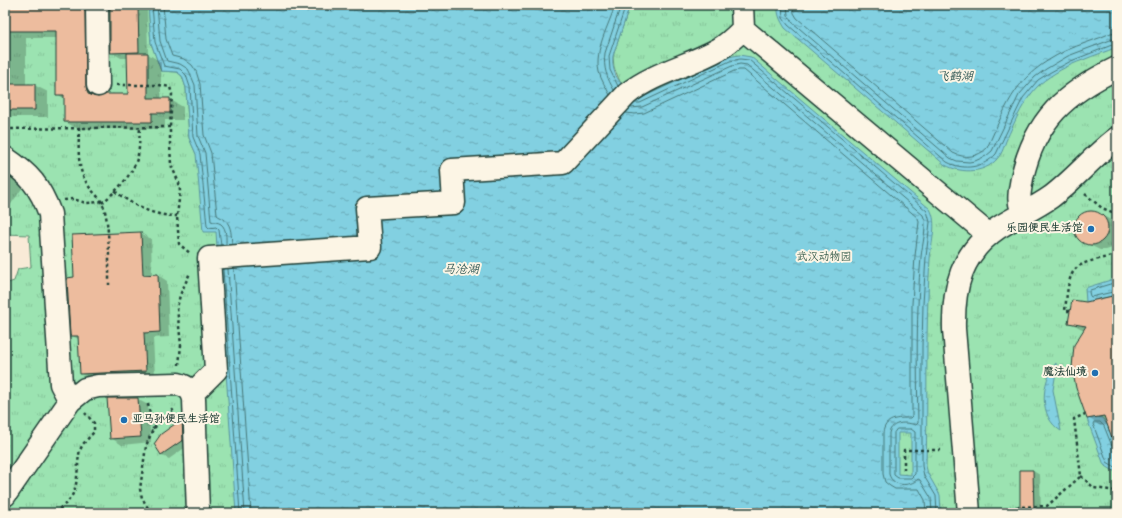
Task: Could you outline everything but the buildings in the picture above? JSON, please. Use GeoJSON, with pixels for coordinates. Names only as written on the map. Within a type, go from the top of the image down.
{"type":"FeatureCollection","features":[{"type":"Feature","properties":{"kind":"lane"},"geometry":{"type":"LineString","coordinates":[[97,5],[98,85]]}},
{"type":"Feature","properties":{"kind":"lane"},"geometry":{"type":"LineString","coordinates":[[742,5],[743,29],[989,235]]}},
{"type":"Feature","properties":{"kind":"lane"},"geometry":{"type":"LineString","coordinates":[[5,495],[70,401],[80,392],[91,387],[98,386],[144,384],[185,389],[216,370],[208,258],[370,248],[367,208],[454,203],[452,170],[563,163],[627,94],[646,81],[720,49],[743,29]]}},
{"type":"Feature","properties":{"kind":"lane"},"geometry":{"type":"LineString","coordinates":[[1025,213],[1021,208],[1019,201],[1023,176],[1034,143],[1044,124],[1061,103],[1068,97],[1092,81],[1117,68]]}},
{"type":"Feature","properties":{"kind":"lane"},"geometry":{"type":"LineString","coordinates":[[969,513],[954,320],[954,298],[958,281],[964,266],[978,246],[989,235],[1050,197],[1078,190],[1099,152],[1117,138]]}},
{"type":"Feature","properties":{"kind":"lane"},"geometry":{"type":"LineString","coordinates":[[5,158],[23,170],[30,177],[48,208],[51,220],[61,384],[70,401]]}},
{"type":"Feature","properties":{"kind":"lane"},"geometry":{"type":"LineString","coordinates":[[185,389],[194,399],[198,513]]}},
{"type":"Feature","properties":{"kind":"path"},"geometry":{"type":"LineString","coordinates":[[98,85],[167,86],[171,89],[171,165],[179,184],[180,191],[177,216],[179,244],[208,258],[186,279],[177,308],[185,389],[174,409],[153,429],[146,446],[140,489],[142,498],[151,513]]}},
{"type":"Feature","properties":{"kind":"path"},"geometry":{"type":"LineString","coordinates":[[5,129],[170,127]]}},
{"type":"Feature","properties":{"kind":"path"},"geometry":{"type":"LineString","coordinates":[[79,128],[80,171],[90,189],[102,203],[106,217],[109,285]]}},
{"type":"Feature","properties":{"kind":"path"},"geometry":{"type":"LineString","coordinates":[[48,208],[68,199],[86,203],[102,203],[115,191],[130,172],[136,159],[140,128]]}},
{"type":"Feature","properties":{"kind":"path"},"geometry":{"type":"LineString","coordinates":[[1078,190],[1102,208],[1117,214]]}},
{"type":"Feature","properties":{"kind":"path"},"geometry":{"type":"LineString","coordinates":[[115,191],[132,204],[142,209],[162,216],[177,216]]}},
{"type":"Feature","properties":{"kind":"path"},"geometry":{"type":"LineString","coordinates":[[1070,311],[1065,311],[1070,275],[1074,270],[1085,262],[1117,255]]}},
{"type":"Feature","properties":{"kind":"path"},"geometry":{"type":"LineString","coordinates":[[144,384],[153,429]]}},
{"type":"Feature","properties":{"kind":"path"},"geometry":{"type":"LineString","coordinates":[[55,513],[58,508],[69,500],[73,494],[80,450],[83,444],[94,432],[93,421],[70,401]]}},
{"type":"Feature","properties":{"kind":"path"},"geometry":{"type":"LineString","coordinates":[[1085,414],[1074,419],[1080,476],[1094,488],[1117,490]]}},
{"type":"Feature","properties":{"kind":"path"},"geometry":{"type":"LineString","coordinates":[[904,470],[904,450],[927,450]]}},
{"type":"Feature","properties":{"kind":"path"},"geometry":{"type":"LineString","coordinates":[[1016,513],[1016,507],[1047,506],[1080,476]]}},
{"type":"Feature","properties":{"kind":"green space","name":"武汉动物园"},"geometry":{"type":"Polygon","coordinates":[[[5,5],[148,5],[151,43],[161,71],[177,72],[182,76],[186,88],[189,138],[196,154],[622,86],[614,68],[613,56],[630,5],[1117,5],[1117,513],[5,513],[5,284],[14,281],[18,269],[31,267],[29,235],[5,234],[5,5]]]}},
{"type":"Feature","properties":{"kind":"water","name":"马沧湖"},"geometry":{"type":"Polygon","coordinates":[[[148,5],[630,5],[613,56],[613,63],[616,76],[619,81],[639,99],[728,57],[739,55],[751,57],[930,209],[934,220],[934,227],[930,259],[928,311],[926,466],[928,474],[940,495],[941,513],[236,513],[216,232],[203,232],[196,154],[189,138],[186,88],[182,76],[177,72],[161,71],[151,43],[148,5]],[[898,433],[898,474],[911,475],[911,433],[898,433]]]}},
{"type":"Feature","properties":{"kind":"water","name":"飞鹤湖"},"geometry":{"type":"Polygon","coordinates":[[[778,5],[1117,5],[1117,47],[1072,64],[1060,70],[1040,84],[1029,96],[1020,111],[1002,152],[995,161],[982,169],[967,171],[945,165],[785,28],[779,17],[778,5]]]}},
{"type":"Feature","properties":{"kind":"water"},"geometry":{"type":"Polygon","coordinates":[[[1117,278],[1117,295],[1086,302],[1085,288],[1117,278]]]}},
{"type":"Feature","properties":{"kind":"water"},"geometry":{"type":"Polygon","coordinates":[[[1056,363],[1053,390],[1061,431],[1048,417],[1044,399],[1047,380],[1056,363]]]}},
{"type":"Feature","properties":{"kind":"water"},"geometry":{"type":"Polygon","coordinates":[[[1096,417],[1102,418],[1107,424],[1117,448],[1117,473],[1104,465],[1087,419],[1096,417]]]}},
{"type":"Feature","properties":{"kind":"place","name":"乐园便民生活馆"},"geometry":{"type":"Point","coordinates":[1091,229]}},
{"type":"Feature","properties":{"kind":"place","name":"魔法仙境"},"geometry":{"type":"Point","coordinates":[1095,373]}},
{"type":"Feature","properties":{"kind":"place","name":"亚马孙便民生活馆"},"geometry":{"type":"Point","coordinates":[124,420]}}]}
